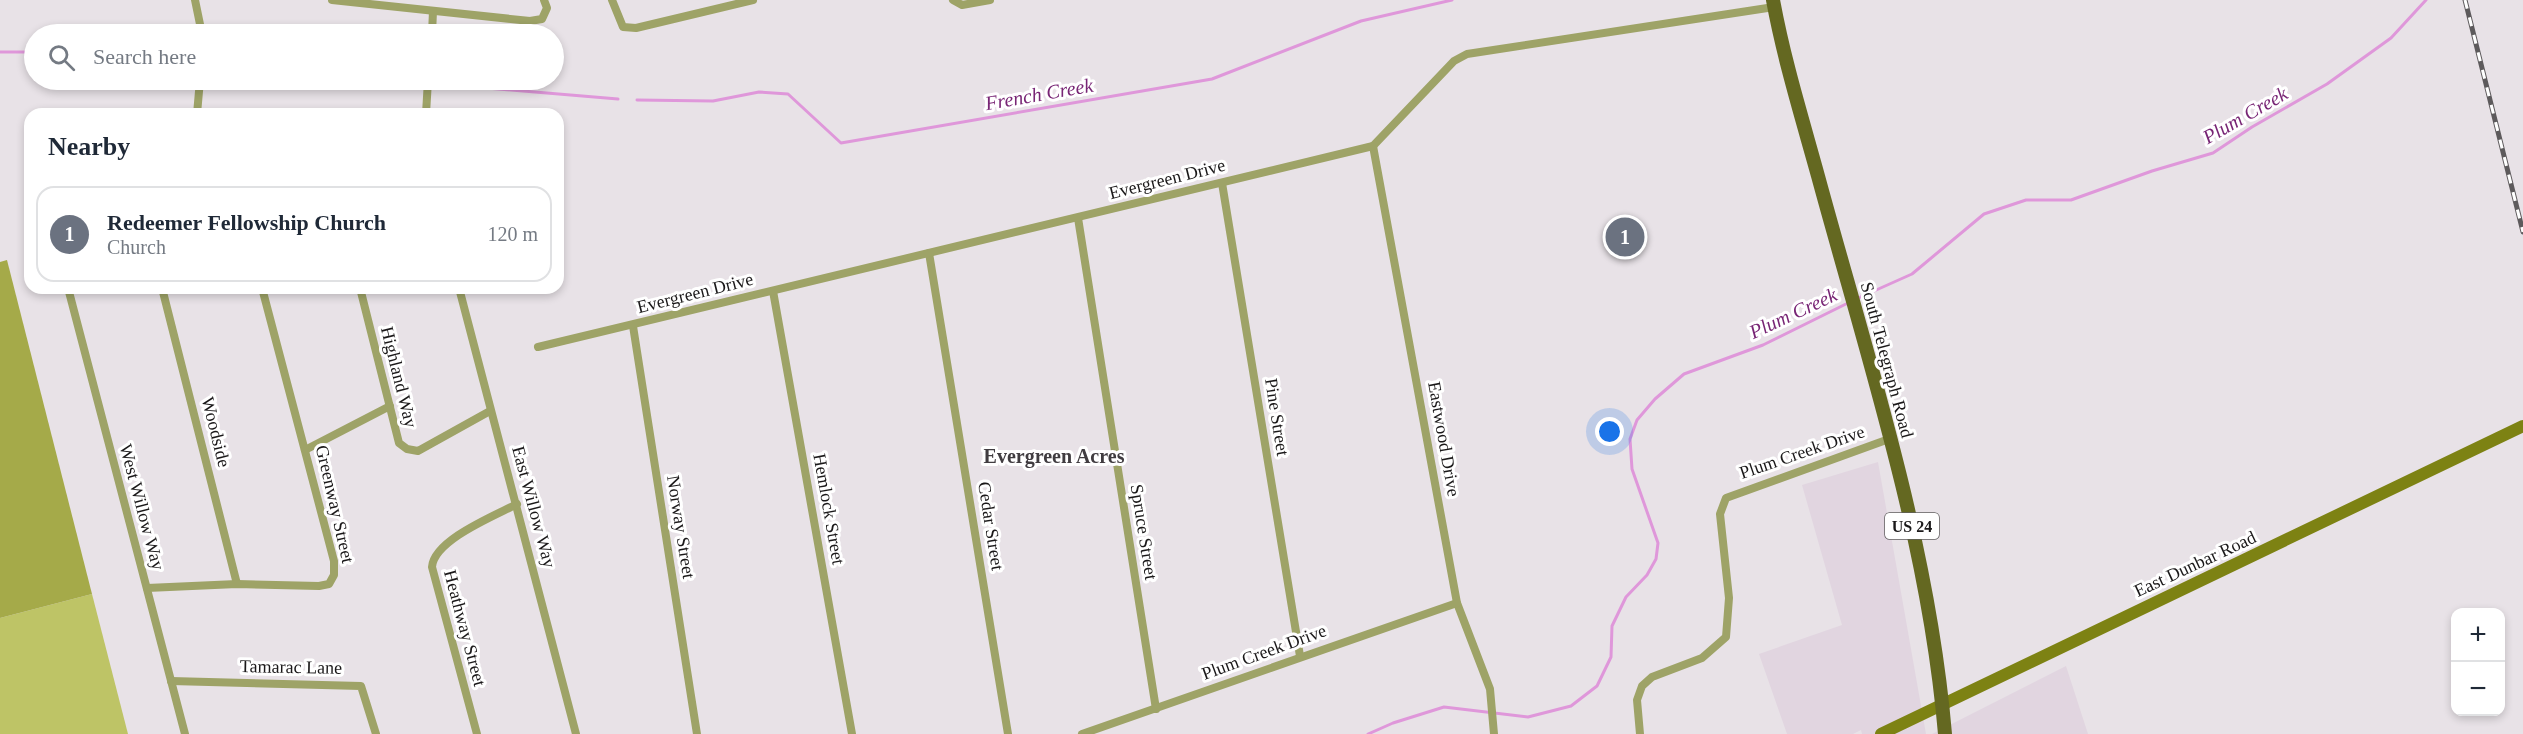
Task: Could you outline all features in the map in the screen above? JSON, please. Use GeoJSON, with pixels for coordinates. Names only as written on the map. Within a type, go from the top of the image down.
{"type":"FeatureCollection","features":[{"type":"Feature","properties":{"kind":"main road","name":"South Telegraph Road"},"geometry":{"type":"LineString","coordinates":[[1774,4],[1795,94],[1917,546],[1932,625],[1945,734]]}},
{"type":"Feature","properties":{"kind":"street"},"geometry":{"type":"LineString","coordinates":[[195,0],[200,24]]}},
{"type":"Feature","properties":{"kind":"street"},"geometry":{"type":"LineString","coordinates":[[332,0],[530,21],[542,19],[547,8],[544,0]]}},
{"type":"Feature","properties":{"kind":"street"},"geometry":{"type":"LineString","coordinates":[[612,0],[623,27],[653,27],[753,0]]}},
{"type":"Feature","properties":{"kind":"street"},"geometry":{"type":"LineString","coordinates":[[956,2],[990,0]]}},
{"type":"Feature","properties":{"kind":"street"},"geometry":{"type":"LineString","coordinates":[[1373,146],[1454,61],[1467,54],[1774,4]]}},
{"type":"Feature","properties":{"kind":"street"},"geometry":{"type":"LineString","coordinates":[[432,24],[433,11]]}},
{"type":"Feature","properties":{"kind":"street"},"geometry":{"type":"LineString","coordinates":[[198,108],[199,90]]}},
{"type":"Feature","properties":{"kind":"street"},"geometry":{"type":"LineString","coordinates":[[426,108],[427,90]]}},
{"type":"Feature","properties":{"kind":"street","name":"Evergreen Drive"},"geometry":{"type":"LineString","coordinates":[[538,347],[633,326],[1373,146]]}},
{"type":"Feature","properties":{"kind":"street","name":"Eastwood Drive"},"geometry":{"type":"LineString","coordinates":[[1373,146],[1457,603],[1486,678],[1492,704],[1494,734]]}},
{"type":"Feature","properties":{"kind":"street","name":"Pine Street"},"geometry":{"type":"LineString","coordinates":[[1222,183],[1300,656]]}},
{"type":"Feature","properties":{"kind":"street","name":"Spruce Street"},"geometry":{"type":"LineString","coordinates":[[1078,218],[1156,709]]}},
{"type":"Feature","properties":{"kind":"street","name":"Cedar Street"},"geometry":{"type":"LineString","coordinates":[[929,253],[1008,734]]}},
{"type":"Feature","properties":{"kind":"street","name":"Hemlock Street"},"geometry":{"type":"LineString","coordinates":[[774,291],[852,734]]}},
{"type":"Feature","properties":{"kind":"street","name":"West Willow Way"},"geometry":{"type":"LineString","coordinates":[[70,294],[185,734]]}},
{"type":"Feature","properties":{"kind":"street","name":"Woodside"},"geometry":{"type":"LineString","coordinates":[[164,294],[237,584]]}},
{"type":"Feature","properties":{"kind":"street","name":"Greenway Street"},"geometry":{"type":"LineString","coordinates":[[147,588],[237,584],[319,586],[329,584],[334,575],[334,561],[264,294]]}},
{"type":"Feature","properties":{"kind":"street","name":"Highland Way"},"geometry":{"type":"LineString","coordinates":[[362,294],[399,443],[407,450],[418,451],[490,411]]}},
{"type":"Feature","properties":{"kind":"street","name":"East Willow Way"},"geometry":{"type":"LineString","coordinates":[[461,294],[576,734]]}},
{"type":"Feature","properties":{"kind":"street","name":"Norway Street"},"geometry":{"type":"LineString","coordinates":[[633,326],[698,734]]}},
{"type":"Feature","properties":{"kind":"street"},"geometry":{"type":"LineString","coordinates":[[305,450],[390,406]]}},
{"type":"Feature","properties":{"kind":"street","name":"East Dunbar Road"},"geometry":{"type":"LineString","coordinates":[[1881,734],[2523,426]]}},
{"type":"Feature","properties":{"kind":"street","name":"Plum Creek Drive"},"geometry":{"type":"LineString","coordinates":[[1640,734],[1637,700],[1642,686],[1652,677],[1702,658],[1726,637],[1729,598],[1720,514],[1726,498],[1889,439]]}},
{"type":"Feature","properties":{"kind":"street","name":"Heathway Street"},"geometry":{"type":"LineString","coordinates":[[477,734],[432,567],[433,557],[443,546],[517,504]]}},
{"type":"Feature","properties":{"kind":"street","name":"Plum Creek Drive"},"geometry":{"type":"LineString","coordinates":[[1082,734],[1457,603]]}},
{"type":"Feature","properties":{"kind":"street","name":"Tamarac Lane"},"geometry":{"type":"LineString","coordinates":[[171,681],[361,686],[376,734]]}},
{"type":"Feature","properties":{"kind":"shaded area"},"geometry":{"type":"Polygon","coordinates":[[[1878,462],[1926,734],[1862,734],[1861,730],[1853,734],[1787,734],[1759,654],[1842,625],[1802,485],[1878,462]]]}},
{"type":"Feature","properties":{"kind":"shaded area"},"geometry":{"type":"Polygon","coordinates":[[[2066,666],[2088,734],[1932,734],[2066,666]]]}},
{"type":"Feature","properties":{"kind":"green space"},"geometry":{"type":"Polygon","coordinates":[[[7,260],[92,594],[0,618],[0,262],[7,260]]]}},
{"type":"Feature","properties":{"kind":"green space"},"geometry":{"type":"Polygon","coordinates":[[[92,594],[128,734],[0,734],[0,618],[92,594]]]}},
{"type":"Feature","properties":{"kind":"waterway","name":"French Creek"},"geometry":{"type":"LineString","coordinates":[[637,100],[713,101],[759,92],[788,94],[841,143],[1212,79],[1361,21],[1452,0]]}},
{"type":"Feature","properties":{"kind":"waterway","name":"Plum Creek"},"geometry":{"type":"LineString","coordinates":[[1856,299],[1912,274],[1984,214],[2026,200],[2071,200],[2152,171],[2213,153],[2252,127],[2327,84],[2391,38],[2426,0]]}},
{"type":"Feature","properties":{"kind":"waterway","name":"French Creek"},"geometry":{"type":"LineString","coordinates":[[0,52],[24,52]]}},
{"type":"Feature","properties":{"kind":"waterway","name":"French Creek"},"geometry":{"type":"LineString","coordinates":[[511,90],[618,99]]}},
{"type":"Feature","properties":{"kind":"waterway","name":"Plum Creek"},"geometry":{"type":"LineString","coordinates":[[1368,734],[1393,723],[1444,707],[1528,717],[1571,706],[1597,686],[1611,657],[1612,626],[1626,597],[1647,575],[1656,559],[1658,543],[1632,469],[1630,439],[1637,420],[1655,399],[1684,374],[1763,345],[1850,302]]}},
{"type":"Feature","properties":{"kind":"railway"},"geometry":{"type":"LineString","coordinates":[[2465,0],[2523,232]]}},
{"type":"Feature","properties":{"kind":"place","name":"Redeemer Fellowship Church"},"geometry":{"type":"Point","coordinates":[1625,237]}},
{"type":"Feature","properties":{"kind":"district","name":"Evergreen Acres"},"geometry":{"type":"Point","coordinates":[1054,456]}}]}
